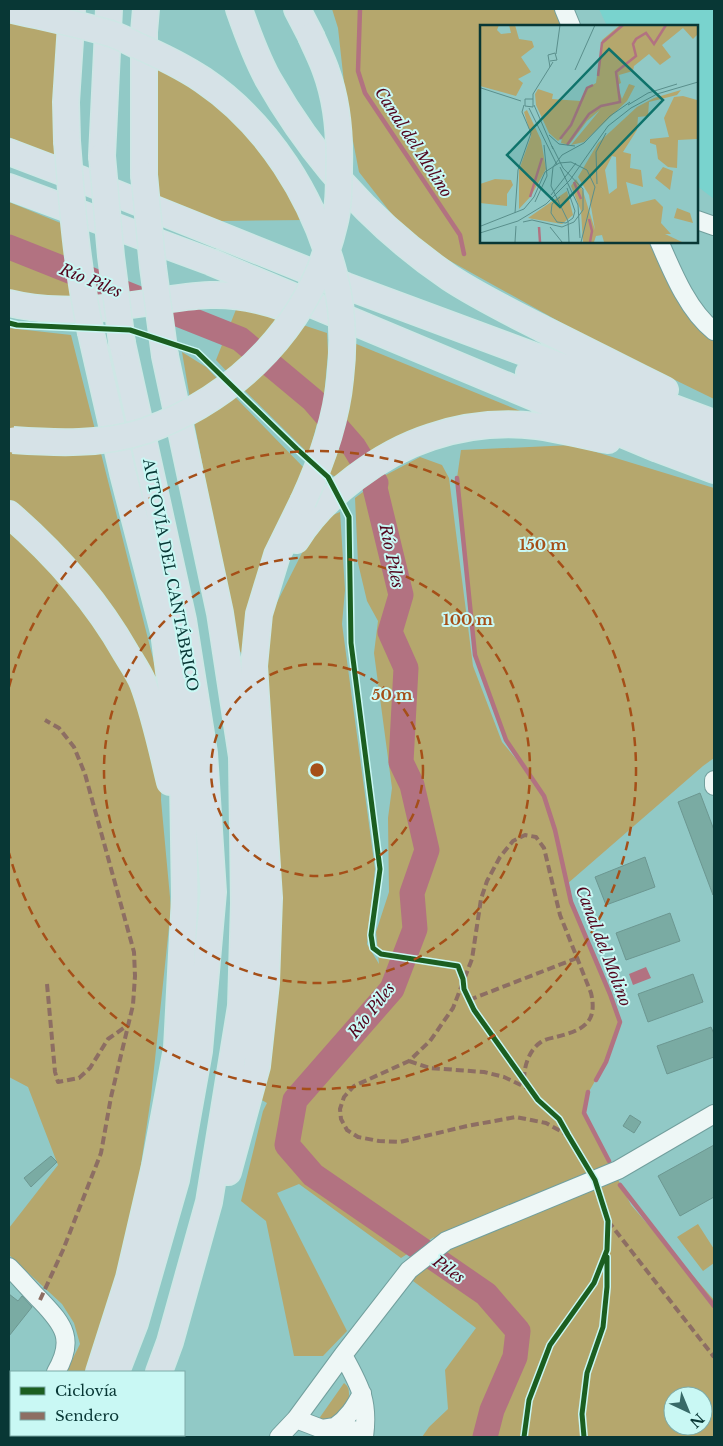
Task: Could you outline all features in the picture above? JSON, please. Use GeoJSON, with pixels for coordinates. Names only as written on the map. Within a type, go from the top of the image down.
{"type":"FeatureCollection","features":[{"type":"Feature","properties":{"kind":"highway"},"geometry":{"type":"LineString","coordinates":[[9,9],[114,35],[162,56],[203,80],[238,108],[272,144],[307,203],[320,231],[335,274],[342,324],[340,379],[331,432],[317,473],[277,556],[259,614],[254,666],[269,898],[266,983],[257,1066],[206,1253],[170,1342]]}},
{"type":"Feature","properties":{"kind":"highway"},"geometry":{"type":"LineString","coordinates":[[72,9],[66,102],[67,141],[75,244],[82,295],[123,474],[164,632],[183,781],[185,897],[177,1048],[156,1166],[129,1278],[99,1371]]}},
{"type":"Feature","properties":{"kind":"highway","name":"AUTOVÍA DEL CANTÁBRICO"},"geometry":{"type":"LineString","coordinates":[[109,9],[102,156],[111,256],[122,343],[183,620],[204,753],[213,892],[199,1051],[176,1180],[135,1323],[116,1371]]}},
{"type":"Feature","properties":{"kind":"highway"},"geometry":{"type":"LineString","coordinates":[[146,9],[144,32],[144,174],[153,268],[165,356],[220,613],[240,747],[244,903],[240,1006],[210,1193],[170,1342],[160,1371]]}},
{"type":"Feature","properties":{"kind":"highway"},"geometry":{"type":"LineString","coordinates":[[239,9],[267,78],[301,130],[334,174],[370,212],[408,246],[451,278],[507,311],[681,399],[714,421]]}},
{"type":"Feature","properties":{"kind":"highway"},"geometry":{"type":"LineString","coordinates":[[11,439],[62,443],[103,440],[143,431],[187,413],[226,389],[259,359],[286,330],[306,299],[325,256],[335,224],[339,185],[340,144],[335,106],[326,72],[297,9]]}},
{"type":"Feature","properties":{"kind":"highway"},"geometry":{"type":"LineString","coordinates":[[9,145],[80,179]]}},
{"type":"Feature","properties":{"kind":"highway"},"geometry":{"type":"LineString","coordinates":[[9,152],[346,286],[714,421]]}},
{"type":"Feature","properties":{"kind":"highway"},"geometry":{"type":"LineString","coordinates":[[9,186],[479,364],[714,445]]}},
{"type":"Feature","properties":{"kind":"highway"},"geometry":{"type":"LineString","coordinates":[[346,286],[479,364],[658,449],[714,470]]}},
{"type":"Feature","properties":{"kind":"highway"},"geometry":{"type":"LineString","coordinates":[[9,303],[49,309],[114,308],[210,295],[236,296],[269,303],[479,364]]}},
{"type":"Feature","properties":{"kind":"highway"},"geometry":{"type":"LineString","coordinates":[[259,614],[288,553],[304,528],[331,499],[371,466],[409,445],[438,435],[484,426],[536,426],[658,449]]}},
{"type":"Feature","properties":{"kind":"highway"},"geometry":{"type":"LineString","coordinates":[[9,514],[62,565],[90,598],[113,630],[142,682],[174,795],[185,897]]}},
{"type":"Feature","properties":{"kind":"street"},"geometry":{"type":"LineString","coordinates":[[564,9],[571,25]]}},
{"type":"Feature","properties":{"kind":"street"},"geometry":{"type":"LineString","coordinates":[[698,220],[714,226]]}},
{"type":"Feature","properties":{"kind":"street"},"geometry":{"type":"LineString","coordinates":[[659,242],[682,289],[704,323],[714,331]]}},
{"type":"Feature","properties":{"kind":"street"},"geometry":{"type":"LineString","coordinates":[[714,780],[714,786]]}},
{"type":"Feature","properties":{"kind":"street"},"geometry":{"type":"LineString","coordinates":[[279,1437],[296,1419],[409,1270],[446,1241],[618,1170],[714,1114]]}},
{"type":"Feature","properties":{"kind":"street"},"geometry":{"type":"LineString","coordinates":[[9,1267],[58,1319],[65,1332],[66,1348],[56,1371]]}},
{"type":"Feature","properties":{"kind":"street"},"geometry":{"type":"LineString","coordinates":[[343,1355],[362,1393],[366,1419],[364,1437]]}},
{"type":"Feature","properties":{"kind":"street"},"geometry":{"type":"LineString","coordinates":[[296,1419],[322,1429],[335,1426],[344,1421],[353,1410],[362,1393]]}},
{"type":"Feature","properties":{"kind":"street"},"geometry":{"type":"LineString","coordinates":[[335,1426],[353,1430],[358,1437]]}},
{"type":"Feature","properties":{"kind":"shaded area"},"geometry":{"type":"Polygon","coordinates":[[[9,9],[74,9],[58,160],[9,137],[9,9]]]}},
{"type":"Feature","properties":{"kind":"shaded area"},"geometry":{"type":"Polygon","coordinates":[[[332,9],[554,9],[561,25],[480,25],[480,242],[650,242],[676,295],[703,331],[714,342],[714,399],[587,337],[425,247],[401,226],[359,172],[347,110],[338,28],[332,9]]]}},
{"type":"Feature","properties":{"kind":"shaded area"},"geometry":{"type":"Polygon","coordinates":[[[599,9],[714,9],[714,199],[698,187],[698,25],[607,25],[599,9]]]}},
{"type":"Feature","properties":{"kind":"shaded area"},"geometry":{"type":"Polygon","coordinates":[[[159,63],[204,91],[275,164],[306,220],[221,221],[159,200],[154,69],[159,63]]]}},
{"type":"Feature","properties":{"kind":"shaded area"},"geometry":{"type":"Polygon","coordinates":[[[9,202],[63,224],[73,301],[9,294],[9,202]]]}},
{"type":"Feature","properties":{"kind":"shaded area"},"geometry":{"type":"Polygon","coordinates":[[[237,307],[327,333],[328,353],[324,397],[309,454],[216,360],[237,307]]]}},
{"type":"Feature","properties":{"kind":"shaded area"},"geometry":{"type":"Polygon","coordinates":[[[9,328],[71,335],[164,702],[161,800],[171,908],[151,1097],[132,1225],[106,1325],[86,1371],[66,1371],[80,1344],[74,1323],[62,1304],[9,1255],[9,1228],[58,1165],[28,1087],[9,1077],[9,328]]]}},
{"type":"Feature","properties":{"kind":"shaded area"},"geometry":{"type":"Polygon","coordinates":[[[349,341],[525,413],[337,478],[327,472],[349,341]]]}},
{"type":"Feature","properties":{"kind":"shaded area"},"geometry":{"type":"Polygon","coordinates":[[[182,352],[206,367],[305,469],[243,656],[238,648],[182,352]]]}},
{"type":"Feature","properties":{"kind":"shaded area"},"geometry":{"type":"Polygon","coordinates":[[[573,445],[714,488],[714,758],[567,884],[571,902],[620,1022],[606,1062],[587,1095],[584,1113],[631,1205],[714,1300],[714,1437],[422,1437],[429,1427],[448,1409],[445,1370],[476,1328],[413,1281],[434,1237],[401,1258],[299,1184],[277,1193],[347,1331],[323,1356],[294,1356],[266,1221],[241,1201],[263,1111],[267,1103],[258,1098],[273,1021],[279,959],[281,898],[265,660],[268,620],[304,549],[328,517],[340,512],[345,590],[342,624],[375,869],[367,944],[379,964],[376,932],[389,892],[388,818],[392,788],[374,653],[378,621],[367,601],[358,563],[355,498],[384,476],[420,457],[442,465],[449,478],[473,666],[502,742],[527,772],[506,740],[475,655],[457,478],[461,450],[573,445]]]}},
{"type":"Feature","properties":{"kind":"shaded area"},"geometry":{"type":"Polygon","coordinates":[[[646,967],[651,978],[633,985],[629,974],[646,967]]]}},
{"type":"Feature","properties":{"kind":"shaded area"},"geometry":{"type":"Polygon","coordinates":[[[698,1224],[714,1249],[714,1263],[703,1271],[677,1237],[698,1224]]]}},
{"type":"Feature","properties":{"kind":"shaded area"},"geometry":{"type":"Polygon","coordinates":[[[344,1383],[349,1392],[346,1407],[330,1421],[318,1420],[344,1383]]]}},
{"type":"Feature","properties":{"kind":"building"},"geometry":{"type":"Polygon","coordinates":[[[700,793],[714,830],[713,895],[678,802],[700,793]]]}},
{"type":"Feature","properties":{"kind":"building"},"geometry":{"type":"Polygon","coordinates":[[[645,857],[655,887],[606,905],[595,877],[645,857]]]}},
{"type":"Feature","properties":{"kind":"building"},"geometry":{"type":"Polygon","coordinates":[[[670,913],[680,941],[626,960],[616,933],[670,913]]]}},
{"type":"Feature","properties":{"kind":"building"},"geometry":{"type":"Polygon","coordinates":[[[693,974],[703,1002],[648,1022],[638,994],[693,974]]]}},
{"type":"Feature","properties":{"kind":"building"},"geometry":{"type":"Polygon","coordinates":[[[711,1027],[714,1034],[714,1057],[667,1074],[657,1046],[711,1027]]]}},
{"type":"Feature","properties":{"kind":"building"},"geometry":{"type":"Polygon","coordinates":[[[630,1115],[641,1122],[634,1133],[623,1126],[630,1115]]]}},
{"type":"Feature","properties":{"kind":"building"},"geometry":{"type":"Polygon","coordinates":[[[714,1145],[714,1197],[680,1216],[658,1176],[714,1145]]]}},
{"type":"Feature","properties":{"kind":"building"},"geometry":{"type":"Polygon","coordinates":[[[51,1156],[57,1162],[31,1187],[24,1178],[51,1156]]]}},
{"type":"Feature","properties":{"kind":"building"},"geometry":{"type":"Polygon","coordinates":[[[9,1294],[18,1301],[22,1296],[32,1307],[9,1336],[9,1294]]]}},
{"type":"Feature","properties":{"kind":"waterway","name":"Canal del Molino"},"geometry":{"type":"LineString","coordinates":[[360,9],[358,71],[365,93],[460,235],[464,254]]}},
{"type":"Feature","properties":{"kind":"waterway","name":"Río Piles"},"geometry":{"type":"LineString","coordinates":[[9,247],[240,339],[313,400],[354,447],[376,483],[375,488],[401,595],[390,632],[406,668],[401,762],[412,785],[427,850],[412,893],[415,929],[392,989],[295,1100],[287,1145],[313,1175],[486,1294],[518,1331],[515,1357],[492,1410],[485,1437]]}},
{"type":"Feature","properties":{"kind":"waterway","name":"Canal del Molino"},"geometry":{"type":"LineString","coordinates":[[457,478],[475,655],[506,740],[544,796],[555,830],[571,902],[620,1022],[606,1062],[596,1080]]}},
{"type":"Feature","properties":{"kind":"waterway","name":"Canal del Molino"},"geometry":{"type":"LineString","coordinates":[[588,1092],[584,1113],[609,1161]]}},
{"type":"Feature","properties":{"kind":"waterway","name":"Canal del Molino"},"geometry":{"type":"LineString","coordinates":[[620,1185],[714,1306]]}},
{"type":"Feature","properties":{"kind":"marked path"},"geometry":{"type":"LineString","coordinates":[[40,1300],[63,1250],[101,1153],[111,1097],[133,1005],[135,976],[134,952],[85,774],[74,747],[59,728],[45,720]]}},
{"type":"Feature","properties":{"kind":"marked path"},"geometry":{"type":"LineString","coordinates":[[524,1080],[525,1069],[533,1049],[544,1040],[581,1028],[590,1018],[593,1003],[591,993],[560,915],[544,848],[536,837],[525,835],[513,841],[500,857],[487,881],[481,899],[472,959],[453,1008],[430,1041],[409,1061],[354,1086],[344,1097],[340,1109],[341,1119],[347,1130],[358,1137],[379,1141],[400,1142],[467,1126],[516,1117],[546,1123],[566,1134]]}},
{"type":"Feature","properties":{"kind":"marked path"},"geometry":{"type":"LineString","coordinates":[[469,1000],[577,958]]}},
{"type":"Feature","properties":{"kind":"marked path"},"geometry":{"type":"LineString","coordinates":[[47,984],[55,1072],[58,1082],[79,1078],[90,1068],[108,1039],[128,1025]]}},
{"type":"Feature","properties":{"kind":"marked path"},"geometry":{"type":"LineString","coordinates":[[409,1061],[430,1068],[484,1072],[504,1077],[527,1088]]}},
{"type":"Feature","properties":{"kind":"marked path"},"geometry":{"type":"LineString","coordinates":[[608,1221],[714,1357]]}},
{"type":"Feature","properties":{"kind":"cycle path"},"geometry":{"type":"LineString","coordinates":[[9,323],[17,325],[130,330],[197,352],[328,477],[349,517],[351,643],[380,869],[371,935],[373,948],[381,954],[458,966],[463,979],[464,989],[474,1010],[538,1100],[559,1119],[595,1180],[608,1221],[607,1250],[594,1283],[550,1345],[529,1400],[524,1437]]}},
{"type":"Feature","properties":{"kind":"cycle path"},"geometry":{"type":"LineString","coordinates":[[584,1437],[582,1414],[587,1373],[603,1327],[607,1287],[607,1257]]}},
{"type":"Feature","properties":{"kind":"water label","name":"Piles"},"geometry":{"type":"Point","coordinates":[449,1269]}}]}
